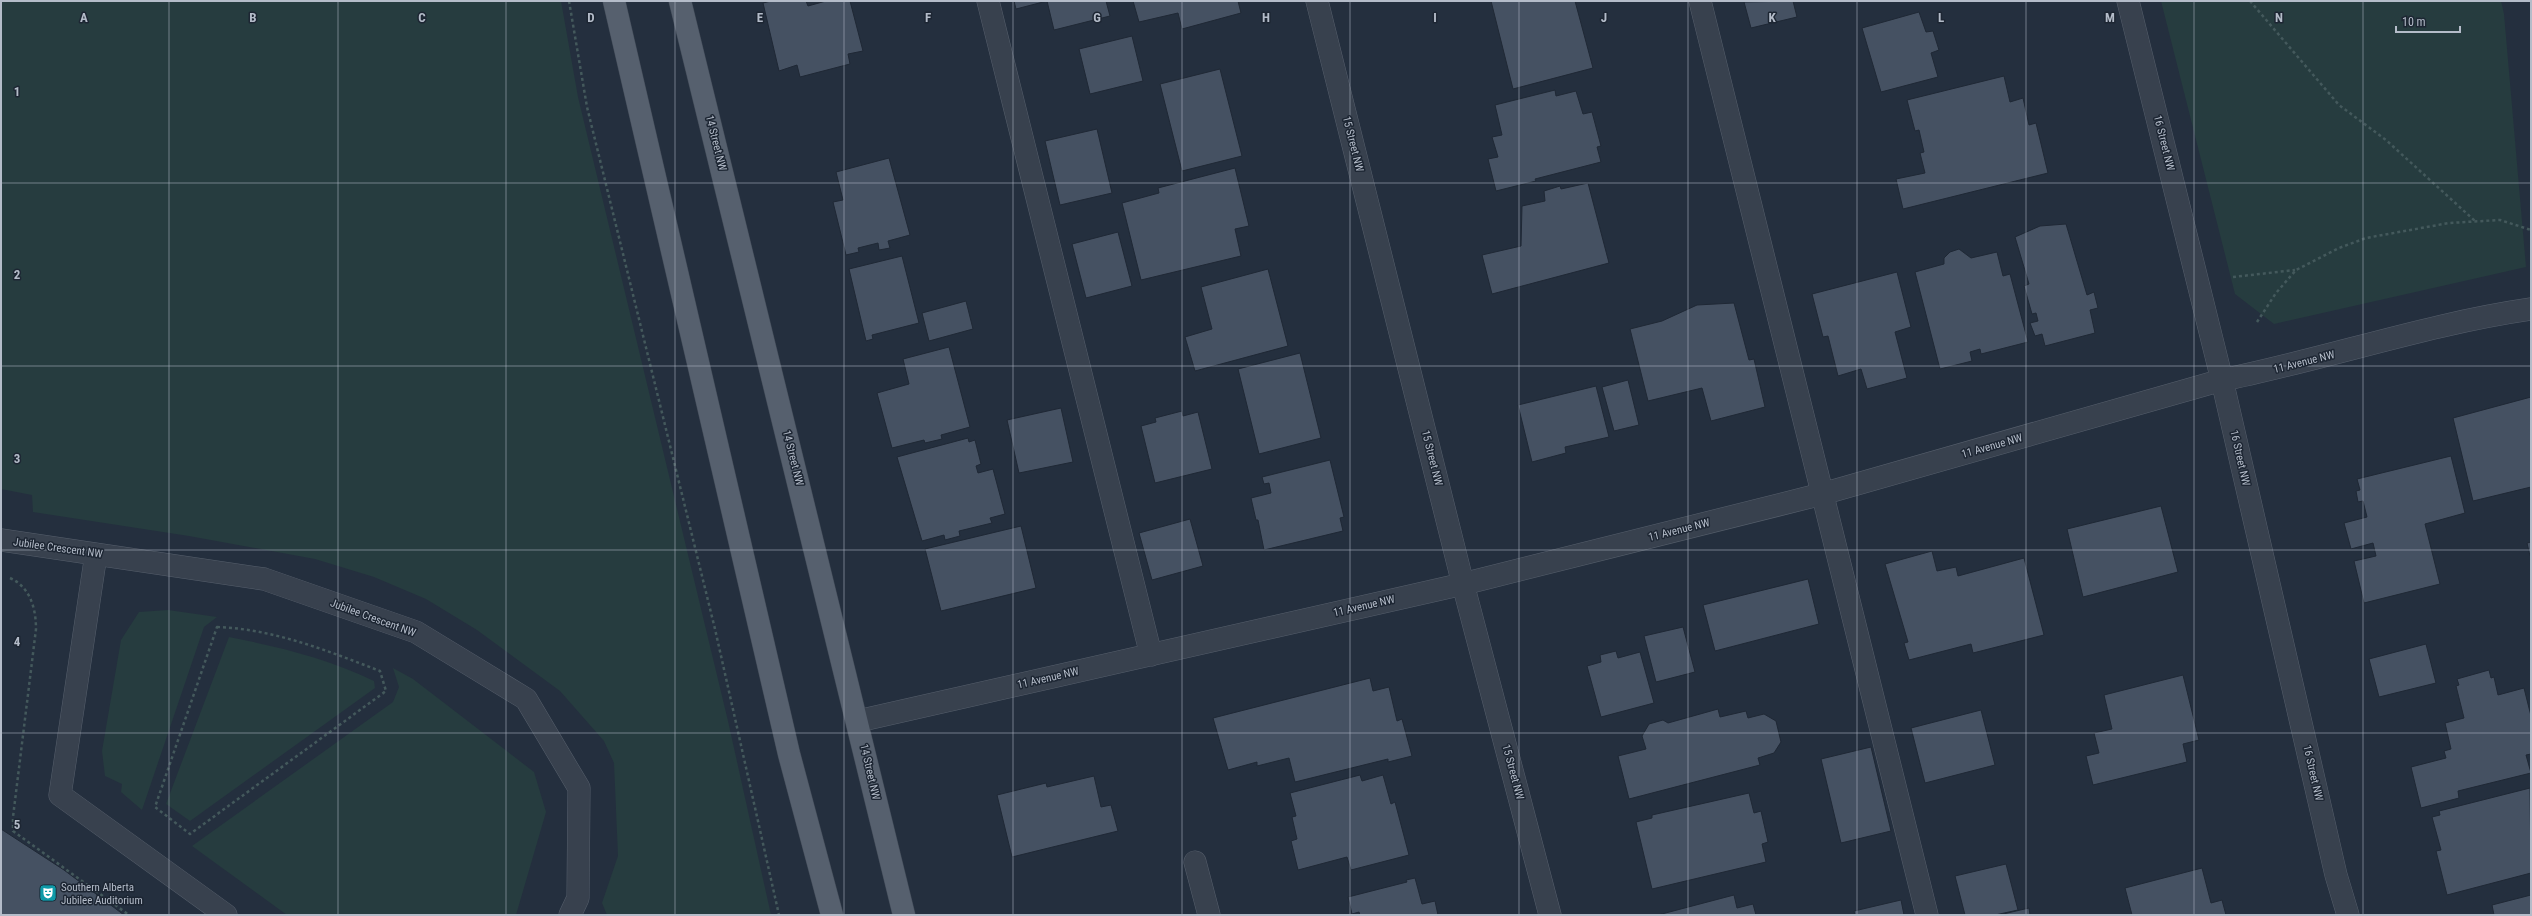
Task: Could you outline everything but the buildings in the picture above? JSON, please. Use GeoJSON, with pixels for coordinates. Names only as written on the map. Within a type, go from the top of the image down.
{"type":"FeatureCollection","features":[{"type":"Feature","properties":{"kind":"main road"},"geometry":{"type":"LineString","coordinates":[[614,1],[789,754],[832,915]]}},
{"type":"Feature","properties":{"kind":"main road","name":"14 Street NW"},"geometry":{"type":"LineString","coordinates":[[680,1],[858,720],[904,915]]}},
{"type":"Feature","properties":{"kind":"street"},"geometry":{"type":"LineString","coordinates":[[988,1],[1151,655]]}},
{"type":"Feature","properties":{"kind":"street","name":"15 Street NW"},"geometry":{"type":"LineString","coordinates":[[1317,1],[1464,584],[1550,915]]}},
{"type":"Feature","properties":{"kind":"street"},"geometry":{"type":"LineString","coordinates":[[1700,1],[1927,915]]}},
{"type":"Feature","properties":{"kind":"street","name":"16 Street NW"},"geometry":{"type":"LineString","coordinates":[[2128,1],[2222,380],[2336,875],[2348,915]]}},
{"type":"Feature","properties":{"kind":"street","name":"11 Avenue NW"},"geometry":{"type":"LineString","coordinates":[[858,720],[1464,584],[1822,494],[2222,380],[2281,368],[2493,314],[2531,309]]}},
{"type":"Feature","properties":{"kind":"street","name":"Jubilee Crescent NW"},"geometry":{"type":"LineString","coordinates":[[1,540],[264,579],[416,632],[526,699],[579,788],[578,898],[570,915]]}},
{"type":"Feature","properties":{"kind":"street"},"geometry":{"type":"LineString","coordinates":[[96,554],[60,795],[226,915]]}},
{"type":"Feature","properties":{"kind":"street"},"geometry":{"type":"LineString","coordinates":[[1195,862],[1209,915]]}},
{"type":"Feature","properties":{"kind":"path"},"geometry":{"type":"LineString","coordinates":[[569,1],[588,107],[713,621],[779,915]]}},
{"type":"Feature","properties":{"kind":"path"},"geometry":{"type":"LineString","coordinates":[[2250,1],[2339,105],[2386,140],[2475,221]]}},
{"type":"Feature","properties":{"kind":"path"},"geometry":{"type":"LineString","coordinates":[[2233,277],[2296,270],[2339,248],[2366,238],[2449,223],[2500,220],[2531,230]]}},
{"type":"Feature","properties":{"kind":"path"},"geometry":{"type":"LineString","coordinates":[[2257,322],[2276,293],[2296,270]]}},
{"type":"Feature","properties":{"kind":"path"},"geometry":{"type":"LineString","coordinates":[[217,627],[238,628],[310,644],[380,671],[386,691],[190,834],[155,807],[217,627]]}},
{"type":"Feature","properties":{"kind":"green space"},"geometry":{"type":"Polygon","coordinates":[[[1,1],[561,1],[578,97],[728,721],[771,915],[607,915],[602,903],[618,856],[614,763],[604,741],[560,691],[477,630],[426,599],[374,577],[315,559],[189,536],[33,512],[32,495],[1,489],[1,1]]]}},
{"type":"Feature","properties":{"kind":"green space"},"geometry":{"type":"Polygon","coordinates":[[[2161,1],[2501,1],[2504,14],[2526,267],[2274,324],[2235,294],[2161,1]]]}},
{"type":"Feature","properties":{"kind":"green space"},"geometry":{"type":"Polygon","coordinates":[[[168,610],[217,617],[204,627],[142,810],[121,792],[122,784],[105,776],[102,751],[121,640],[139,612],[168,610]]]}},
{"type":"Feature","properties":{"kind":"green space"},"geometry":{"type":"Polygon","coordinates":[[[229,637],[303,654],[339,666],[374,681],[375,688],[190,821],[166,804],[229,637]]]}},
{"type":"Feature","properties":{"kind":"green space"},"geometry":{"type":"Polygon","coordinates":[[[393,668],[413,679],[534,772],[546,812],[516,915],[287,915],[192,846],[393,702],[399,687],[393,668]]]}},
{"type":"Feature","properties":{"kind":"place","name":"Southern Alberta Jubilee Auditorium"},"geometry":{"type":"Point","coordinates":[48,893]}}]}
